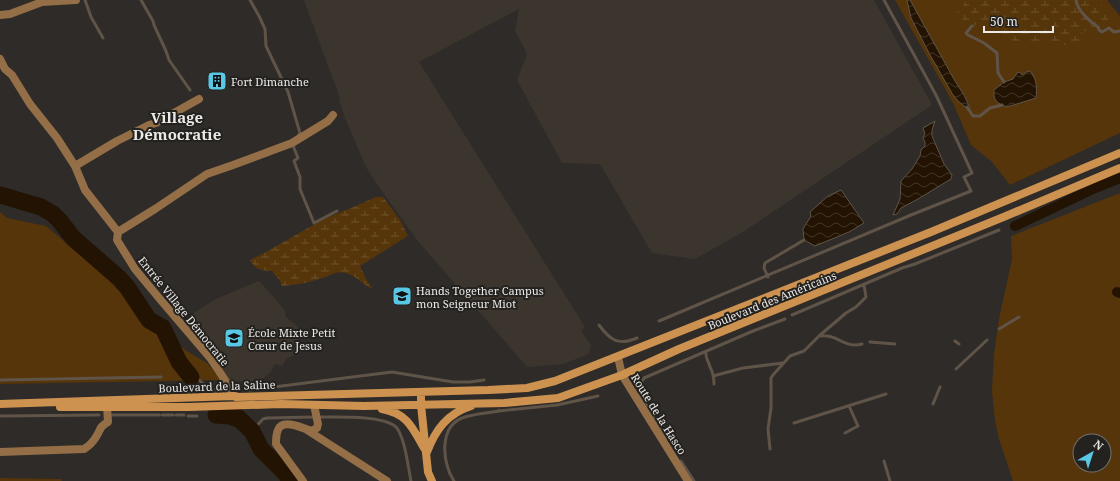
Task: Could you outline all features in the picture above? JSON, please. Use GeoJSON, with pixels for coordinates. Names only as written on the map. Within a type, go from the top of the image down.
{"type":"FeatureCollection","features":[{"type":"Feature","properties":{"kind":"main road","name":"Boulevard des Américains"},"geometry":{"type":"LineString","coordinates":[[421,392],[527,388],[555,381],[931,232],[1120,153]]}},
{"type":"Feature","properties":{"kind":"main road","name":"Boulevard des Américains"},"geometry":{"type":"LineString","coordinates":[[421,405],[504,403],[558,398],[622,375],[679,349],[1120,168]]}},
{"type":"Feature","properties":{"kind":"main road","name":"Boulevard de la Saline"},"geometry":{"type":"LineString","coordinates":[[0,407],[189,407],[234,400],[421,392]]}},
{"type":"Feature","properties":{"kind":"main road"},"geometry":{"type":"LineString","coordinates":[[421,392],[428,472],[432,481]]}},
{"type":"Feature","properties":{"kind":"main road","name":"Boulevard de la Saline"},"geometry":{"type":"LineString","coordinates":[[0,404],[192,398],[314,405],[421,405]]}},
{"type":"Feature","properties":{"kind":"main road"},"geometry":{"type":"LineString","coordinates":[[426,452],[438,429],[454,412],[480,403]]}},
{"type":"Feature","properties":{"kind":"main road"},"geometry":{"type":"LineString","coordinates":[[364,406],[395,412],[405,418],[414,430],[426,452]]}},
{"type":"Feature","properties":{"kind":"street"},"geometry":{"type":"LineString","coordinates":[[0,15],[10,14],[42,2],[76,0]]}},
{"type":"Feature","properties":{"kind":"street","name":"Entrée Village Démocratie"},"geometry":{"type":"LineString","coordinates":[[0,59],[5,69],[12,75],[30,104],[57,138],[75,166],[85,190],[118,232],[117,240],[135,269],[211,359],[234,400]]}},
{"type":"Feature","properties":{"kind":"street"},"geometry":{"type":"LineString","coordinates":[[75,166],[117,141],[156,123],[199,100]]}},
{"type":"Feature","properties":{"kind":"street"},"geometry":{"type":"LineString","coordinates":[[118,232],[207,174],[233,166],[292,143],[328,121],[333,115]]}},
{"type":"Feature","properties":{"kind":"street","name":"Route de la Hasco"},"geometry":{"type":"LineString","coordinates":[[618,357],[622,375],[688,481]]}},
{"type":"Feature","properties":{"kind":"street"},"geometry":{"type":"LineString","coordinates":[[303,481],[276,444],[277,431],[283,425],[288,424],[311,431],[317,428],[318,424],[314,405]]}},
{"type":"Feature","properties":{"kind":"street"},"geometry":{"type":"LineString","coordinates":[[0,452],[84,449],[90,445],[102,426],[108,422],[107,407]]}},
{"type":"Feature","properties":{"kind":"street"},"geometry":{"type":"LineString","coordinates":[[303,428],[387,481]]}},
{"type":"Feature","properties":{"kind":"shaded area"},"geometry":{"type":"Polygon","coordinates":[[[304,0],[874,0],[932,105],[743,232],[695,259],[652,253],[600,164],[562,163],[517,80],[527,54],[515,31],[519,9],[419,62],[585,327],[581,331],[591,345],[589,354],[563,364],[527,367],[417,240],[366,167],[345,118],[339,99],[340,98],[304,0]]]}},
{"type":"Feature","properties":{"kind":"shaded area"},"geometry":{"type":"Polygon","coordinates":[[[259,281],[280,304],[285,311],[286,317],[298,327],[301,335],[297,345],[299,352],[286,359],[282,366],[275,364],[270,373],[253,386],[242,381],[229,380],[185,324],[192,314],[216,299],[259,281]]]}},
{"type":"Feature","properties":{"kind":"green space"},"geometry":{"type":"Polygon","coordinates":[[[895,0],[1107,0],[1120,16],[1120,133],[1010,185],[992,162],[971,145],[953,103],[895,0]]]}},
{"type":"Feature","properties":{"kind":"green space"},"geometry":{"type":"Polygon","coordinates":[[[966,0],[1099,0],[1108,15],[1108,20],[1104,25],[1096,26],[1091,32],[1083,31],[1076,49],[1053,41],[1015,42],[997,30],[981,24],[972,26],[956,14],[966,0]]]}},
{"type":"Feature","properties":{"kind":"green space"},"geometry":{"type":"Polygon","coordinates":[[[1120,193],[1120,481],[1013,481],[999,439],[995,421],[992,391],[994,354],[999,319],[1012,259],[1011,236],[1120,193]]]}},
{"type":"Feature","properties":{"kind":"green space"},"geometry":{"type":"Polygon","coordinates":[[[376,197],[383,197],[400,220],[408,236],[360,266],[367,281],[373,289],[353,276],[342,272],[305,283],[282,286],[272,271],[259,269],[254,266],[250,260],[331,216],[376,197]]]}},
{"type":"Feature","properties":{"kind":"green space"},"geometry":{"type":"Polygon","coordinates":[[[0,212],[7,218],[46,226],[151,315],[185,350],[207,363],[220,380],[0,384],[0,212]]]}},
{"type":"Feature","properties":{"kind":"green space"},"geometry":{"type":"Polygon","coordinates":[[[0,478],[61,479],[62,481],[0,481],[0,478]]]}},
{"type":"Feature","properties":{"kind":"water"},"geometry":{"type":"Polygon","coordinates":[[[907,0],[910,0],[964,95],[970,108],[969,110],[953,95],[930,55],[911,18],[907,0]]]}},
{"type":"Feature","properties":{"kind":"water"},"geometry":{"type":"Polygon","coordinates":[[[1028,71],[1031,72],[1035,81],[1036,98],[1007,107],[996,101],[994,97],[994,90],[1004,82],[1013,79],[1017,73],[1020,72],[1022,75],[1028,71]]]}},
{"type":"Feature","properties":{"kind":"water"},"geometry":{"type":"Polygon","coordinates":[[[935,121],[932,136],[944,164],[952,175],[951,179],[901,208],[897,214],[893,215],[900,199],[901,181],[912,169],[920,156],[921,150],[925,146],[923,138],[925,134],[923,128],[935,121]]]}},
{"type":"Feature","properties":{"kind":"water"},"geometry":{"type":"Polygon","coordinates":[[[841,190],[864,223],[849,232],[815,246],[804,240],[803,229],[811,216],[810,212],[828,196],[841,190]]]}},
{"type":"Feature","properties":{"kind":"waterway"},"geometry":{"type":"LineString","coordinates":[[85,0],[91,17],[103,38]]}},
{"type":"Feature","properties":{"kind":"waterway"},"geometry":{"type":"LineString","coordinates":[[141,0],[153,21],[169,60],[190,90]]}},
{"type":"Feature","properties":{"kind":"waterway"},"geometry":{"type":"LineString","coordinates":[[250,0],[265,29],[266,46],[288,92],[300,133],[298,136]]}},
{"type":"Feature","properties":{"kind":"waterway"},"geometry":{"type":"LineString","coordinates":[[659,321],[971,191],[964,177],[972,173],[936,95],[884,0]]}},
{"type":"Feature","properties":{"kind":"waterway"},"geometry":{"type":"LineString","coordinates":[[1076,0],[1081,12],[1098,27],[1099,30],[1102,32],[1109,28],[1114,32],[1120,31]]}},
{"type":"Feature","properties":{"kind":"waterway"},"geometry":{"type":"LineString","coordinates":[[972,26],[966,33],[984,43],[997,53],[998,73],[1004,82]]}},
{"type":"Feature","properties":{"kind":"waterway"},"geometry":{"type":"LineString","coordinates":[[967,107],[973,116],[980,116],[990,108],[1002,105]]}},
{"type":"Feature","properties":{"kind":"waterway"},"geometry":{"type":"LineString","coordinates":[[292,143],[298,158],[294,161],[300,177],[300,189],[314,223],[337,211]]}},
{"type":"Feature","properties":{"kind":"waterway"},"geometry":{"type":"LineString","coordinates":[[1015,226],[1095,188],[1120,178]]}},
{"type":"Feature","properties":{"kind":"waterway"},"geometry":{"type":"LineString","coordinates":[[0,195],[41,207],[53,214],[73,238],[119,278],[127,287],[149,320],[163,328],[179,362],[191,377]]}},
{"type":"Feature","properties":{"kind":"waterway"},"geometry":{"type":"LineString","coordinates":[[792,315],[902,268],[999,230]]}},
{"type":"Feature","properties":{"kind":"waterway"},"geometry":{"type":"LineString","coordinates":[[768,277],[764,268],[765,263],[804,240]]}},
{"type":"Feature","properties":{"kind":"waterway"},"geometry":{"type":"LineString","coordinates":[[770,449],[768,429],[771,408],[771,378],[790,356],[804,351],[846,313],[856,307],[866,297],[864,285]]}},
{"type":"Feature","properties":{"kind":"waterway"},"geometry":{"type":"LineString","coordinates":[[999,329],[1019,317]]}},
{"type":"Feature","properties":{"kind":"waterway"},"geometry":{"type":"LineString","coordinates":[[666,438],[639,393],[640,385],[644,378],[753,331],[785,319]]}},
{"type":"Feature","properties":{"kind":"waterway"},"geometry":{"type":"LineString","coordinates":[[599,325],[611,338],[615,340],[625,341],[637,338]]}},
{"type":"Feature","properties":{"kind":"waterway"},"geometry":{"type":"LineString","coordinates":[[819,336],[831,337],[850,344],[862,344]]}},
{"type":"Feature","properties":{"kind":"waterway"},"geometry":{"type":"LineString","coordinates":[[956,369],[987,340]]}},
{"type":"Feature","properties":{"kind":"waterway"},"geometry":{"type":"LineString","coordinates":[[955,341],[959,344]]}},
{"type":"Feature","properties":{"kind":"waterway"},"geometry":{"type":"LineString","coordinates":[[870,342],[895,344]]}},
{"type":"Feature","properties":{"kind":"waterway"},"geometry":{"type":"LineString","coordinates":[[706,351],[706,357],[712,371],[714,384]]}},
{"type":"Feature","properties":{"kind":"waterway"},"geometry":{"type":"LineString","coordinates":[[179,362],[209,389],[227,391]]}},
{"type":"Feature","properties":{"kind":"waterway"},"geometry":{"type":"LineString","coordinates":[[713,376],[743,368],[783,363]]}},
{"type":"Feature","properties":{"kind":"waterway"},"geometry":{"type":"LineString","coordinates":[[250,390],[392,372],[453,382],[484,380]]}},
{"type":"Feature","properties":{"kind":"waterway"},"geometry":{"type":"LineString","coordinates":[[0,380],[161,377]]}},
{"type":"Feature","properties":{"kind":"waterway"},"geometry":{"type":"LineString","coordinates":[[933,404],[940,387]]}},
{"type":"Feature","properties":{"kind":"waterway"},"geometry":{"type":"LineString","coordinates":[[794,423],[886,394]]}},
{"type":"Feature","properties":{"kind":"waterway"},"geometry":{"type":"LineString","coordinates":[[499,411],[557,405],[598,396]]}},
{"type":"Feature","properties":{"kind":"waterway"},"geometry":{"type":"LineString","coordinates":[[845,433],[858,426],[849,406]]}},
{"type":"Feature","properties":{"kind":"waterway"},"geometry":{"type":"LineString","coordinates":[[454,481],[447,465],[445,455],[446,436],[450,428],[456,421],[465,417],[499,410]]}},
{"type":"Feature","properties":{"kind":"waterway"},"geometry":{"type":"LineString","coordinates":[[234,414],[252,431],[261,449],[291,481]]}},
{"type":"Feature","properties":{"kind":"waterway"},"geometry":{"type":"LineString","coordinates":[[0,416],[99,415]]}},
{"type":"Feature","properties":{"kind":"waterway"},"geometry":{"type":"LineString","coordinates":[[112,415],[159,415]]}},
{"type":"Feature","properties":{"kind":"waterway"},"geometry":{"type":"LineString","coordinates":[[162,415],[173,415]]}},
{"type":"Feature","properties":{"kind":"waterway"},"geometry":{"type":"LineString","coordinates":[[176,415],[184,415]]}},
{"type":"Feature","properties":{"kind":"waterway"},"geometry":{"type":"LineString","coordinates":[[216,415],[230,416],[238,419]]}},
{"type":"Feature","properties":{"kind":"waterway"},"geometry":{"type":"LineString","coordinates":[[188,416],[197,416]]}},
{"type":"Feature","properties":{"kind":"waterway"},"geometry":{"type":"LineString","coordinates":[[252,431],[263,419],[267,418],[314,417]]}},
{"type":"Feature","properties":{"kind":"waterway"},"geometry":{"type":"LineString","coordinates":[[320,417],[348,417],[381,420],[396,427],[404,445],[411,481]]}},
{"type":"Feature","properties":{"kind":"waterway"},"geometry":{"type":"LineString","coordinates":[[681,461],[694,481]]}},
{"type":"Feature","properties":{"kind":"waterway"},"geometry":{"type":"LineString","coordinates":[[884,461],[890,481]]}},
{"type":"Feature","properties":{"kind":"place","name":"Fort Dimanche"},"geometry":{"type":"Point","coordinates":[217,81]}},
{"type":"Feature","properties":{"kind":"place","name":"Hands Together Campus mon Seigneur Miot"},"geometry":{"type":"Point","coordinates":[402,296]}},
{"type":"Feature","properties":{"kind":"place","name":"École Mixte Petit Cœur de Jesus"},"geometry":{"type":"Point","coordinates":[234,338]}},
{"type":"Feature","properties":{"kind":"district","name":"Village Démocratie"},"geometry":{"type":"Point","coordinates":[177,126]}}]}
